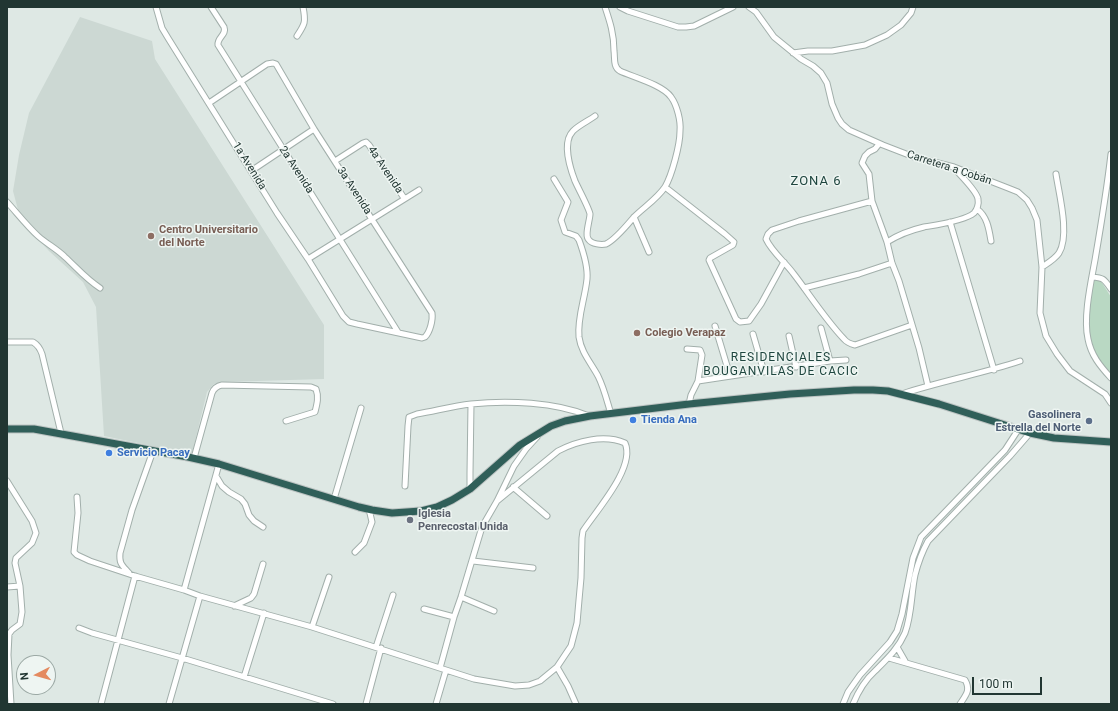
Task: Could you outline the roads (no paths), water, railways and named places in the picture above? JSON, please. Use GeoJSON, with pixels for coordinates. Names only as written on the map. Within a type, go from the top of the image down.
{"type":"FeatureCollection","features":[{"type":"Feature","properties":{"kind":"highway"},"geometry":{"type":"LineString","coordinates":[[7,429],[34,429],[61,433],[194,458],[219,464],[368,509],[392,513],[421,511],[437,507],[452,500],[470,489],[520,445],[551,426],[565,421],[590,416],[689,404],[790,394],[854,390],[888,391],[939,404],[1030,434],[1111,442]]}},
{"type":"Feature","properties":{"kind":"street","name":"1a Avenida"},"geometry":{"type":"LineString","coordinates":[[156,7],[162,28],[343,316],[349,322],[398,332]]}},
{"type":"Feature","properties":{"kind":"street","name":"2a Avenida"},"geometry":{"type":"LineString","coordinates":[[211,7],[225,30],[225,33],[218,40],[218,45],[398,332]]}},
{"type":"Feature","properties":{"kind":"street"},"geometry":{"type":"LineString","coordinates":[[297,36],[304,24],[305,16],[303,7]]}},
{"type":"Feature","properties":{"kind":"street"},"geometry":{"type":"LineString","coordinates":[[595,116],[572,132],[568,139],[570,163],[575,179],[590,212],[586,236],[588,240],[596,244],[605,244],[610,242],[628,225],[634,217],[665,187],[677,152],[680,131],[678,112],[671,96],[656,85],[617,69],[615,64],[612,26],[604,7]]}},
{"type":"Feature","properties":{"kind":"street"},"geometry":{"type":"LineString","coordinates":[[620,7],[678,27],[686,27],[694,26],[733,7]]}},
{"type":"Feature","properties":{"kind":"street","name":"Carretera a Cobán"},"geometry":{"type":"LineString","coordinates":[[749,7],[756,12],[774,37],[821,73],[827,83],[832,104],[842,124],[849,130],[879,144],[914,157],[954,167],[1008,188],[1018,192],[1027,200],[1037,220],[1042,267],[1040,313],[1046,336],[1070,372],[1105,394],[1111,402]]}},
{"type":"Feature","properties":{"kind":"street"},"geometry":{"type":"LineString","coordinates":[[793,53],[808,51],[832,52],[865,46],[887,35],[901,25],[911,13],[913,7]]}},
{"type":"Feature","properties":{"kind":"street","name":"3a Avenida"},"geometry":{"type":"LineString","coordinates":[[240,81],[267,64],[276,64],[314,129],[430,311],[432,317],[428,334],[425,338],[398,332]]}},
{"type":"Feature","properties":{"kind":"street"},"geometry":{"type":"LineString","coordinates":[[209,103],[240,81]]}},
{"type":"Feature","properties":{"kind":"street"},"geometry":{"type":"LineString","coordinates":[[251,171],[314,129]]}},
{"type":"Feature","properties":{"kind":"street","name":"4a Avenida"},"geometry":{"type":"LineString","coordinates":[[334,161],[366,142],[404,198]]}},
{"type":"Feature","properties":{"kind":"street"},"geometry":{"type":"LineString","coordinates":[[879,144],[865,156],[862,162],[868,174],[872,201],[899,281],[919,348],[928,386]]}},
{"type":"Feature","properties":{"kind":"street"},"geometry":{"type":"LineString","coordinates":[[1110,154],[1108,178],[1086,324],[1087,337],[1093,355],[1111,378]]}},
{"type":"Feature","properties":{"kind":"street"},"geometry":{"type":"LineString","coordinates":[[887,242],[898,235],[966,218],[974,213],[978,206],[978,198],[976,193],[954,167]]}},
{"type":"Feature","properties":{"kind":"street"},"geometry":{"type":"LineString","coordinates":[[1042,267],[1056,257],[1060,252],[1064,241],[1064,225],[1056,174]]}},
{"type":"Feature","properties":{"kind":"street"},"geometry":{"type":"LineString","coordinates":[[554,179],[568,202],[561,220],[565,232],[576,236],[579,240],[586,270],[587,280],[579,323],[579,339],[582,349],[606,394],[611,414]]}},
{"type":"Feature","properties":{"kind":"street"},"geometry":{"type":"LineString","coordinates":[[665,187],[734,242],[733,245],[709,260],[736,319],[740,322],[749,321],[761,304],[784,262]]}},
{"type":"Feature","properties":{"kind":"street"},"geometry":{"type":"LineString","coordinates":[[308,259],[341,240],[404,198],[419,190]]}},
{"type":"Feature","properties":{"kind":"street"},"geometry":{"type":"LineString","coordinates":[[872,201],[772,230],[766,239],[845,341],[855,345],[912,325]]}},
{"type":"Feature","properties":{"kind":"street"},"geometry":{"type":"LineString","coordinates":[[7,202],[39,237],[58,251],[83,275],[100,288]]}},
{"type":"Feature","properties":{"kind":"street"},"geometry":{"type":"LineString","coordinates":[[976,208],[984,216],[991,241]]}},
{"type":"Feature","properties":{"kind":"street"},"geometry":{"type":"LineString","coordinates":[[634,217],[649,252]]}},
{"type":"Feature","properties":{"kind":"street"},"geometry":{"type":"LineString","coordinates":[[950,222],[994,370]]}},
{"type":"Feature","properties":{"kind":"street"},"geometry":{"type":"LineString","coordinates":[[804,288],[859,274],[892,263]]}},
{"type":"Feature","properties":{"kind":"street"},"geometry":{"type":"LineString","coordinates":[[1092,277],[1102,278],[1111,288]]}},
{"type":"Feature","properties":{"kind":"street"},"geometry":{"type":"LineString","coordinates":[[715,326],[730,376]]}},
{"type":"Feature","properties":{"kind":"street"},"geometry":{"type":"LineString","coordinates":[[821,328],[830,361]]}},
{"type":"Feature","properties":{"kind":"street"},"geometry":{"type":"LineString","coordinates":[[753,334],[764,372]]}},
{"type":"Feature","properties":{"kind":"street"},"geometry":{"type":"LineString","coordinates":[[789,336],[796,367]]}},
{"type":"Feature","properties":{"kind":"street"},"geometry":{"type":"LineString","coordinates":[[7,342],[33,342],[39,347],[61,433]]}},
{"type":"Feature","properties":{"kind":"street"},"geometry":{"type":"LineString","coordinates":[[687,349],[700,350],[702,355],[698,381],[691,395],[689,404]]}},
{"type":"Feature","properties":{"kind":"street"},"geometry":{"type":"LineString","coordinates":[[698,381],[830,361],[846,360]]}},
{"type":"Feature","properties":{"kind":"street"},"geometry":{"type":"LineString","coordinates":[[902,394],[994,370],[1020,361]]}},
{"type":"Feature","properties":{"kind":"street"},"geometry":{"type":"LineString","coordinates":[[194,458],[212,393],[218,386],[311,387],[316,389],[318,403],[315,412],[286,421]]}},
{"type":"Feature","properties":{"kind":"street"},"geometry":{"type":"LineString","coordinates":[[405,486],[409,418],[417,414],[471,404],[519,403],[564,408],[590,416]]}},
{"type":"Feature","properties":{"kind":"street"},"geometry":{"type":"LineString","coordinates":[[470,489],[471,404]]}},
{"type":"Feature","properties":{"kind":"street"},"geometry":{"type":"LineString","coordinates":[[334,499],[361,408]]}},
{"type":"Feature","properties":{"kind":"street"},"geometry":{"type":"LineString","coordinates":[[842,704],[848,692],[860,675],[890,642],[897,631],[902,614],[913,558],[921,538],[1005,450],[1018,430]]}},
{"type":"Feature","properties":{"kind":"street"},"geometry":{"type":"LineString","coordinates":[[440,668],[482,527],[498,501],[514,466],[526,449],[541,433]]}},
{"type":"Feature","properties":{"kind":"street"},"geometry":{"type":"LineString","coordinates":[[852,704],[858,693],[874,672],[889,658],[897,647],[904,633],[910,617],[915,575],[921,554],[928,541],[1030,434]]}},
{"type":"Feature","properties":{"kind":"street"},"geometry":{"type":"LineString","coordinates":[[77,497],[78,513],[74,552],[75,554],[90,561],[234,606],[312,626],[474,679],[515,686],[528,686],[540,681],[557,667],[571,646],[577,623],[583,531],[612,490],[627,458],[627,448],[625,443],[611,439],[591,440],[567,446],[558,451],[498,501]]}},
{"type":"Feature","properties":{"kind":"street"},"geometry":{"type":"LineString","coordinates":[[133,575],[120,564],[119,558],[132,510],[153,451]]}},
{"type":"Feature","properties":{"kind":"street"},"geometry":{"type":"LineString","coordinates":[[184,590],[219,464]]}},
{"type":"Feature","properties":{"kind":"street"},"geometry":{"type":"LineString","coordinates":[[216,476],[222,486],[241,499],[254,521],[263,527]]}},
{"type":"Feature","properties":{"kind":"street"},"geometry":{"type":"LineString","coordinates":[[7,481],[32,521],[36,533],[32,543],[16,558],[20,586],[21,618],[20,624],[9,634],[7,655],[11,704]]}},
{"type":"Feature","properties":{"kind":"street"},"geometry":{"type":"LineString","coordinates":[[514,487],[546,516]]}},
{"type":"Feature","properties":{"kind":"street"},"geometry":{"type":"LineString","coordinates":[[356,552],[364,543],[372,522],[368,509]]}},
{"type":"Feature","properties":{"kind":"street"},"geometry":{"type":"LineString","coordinates":[[472,561],[533,568]]}},
{"type":"Feature","properties":{"kind":"street"},"geometry":{"type":"LineString","coordinates":[[234,606],[251,598],[254,594],[262,564]]}},
{"type":"Feature","properties":{"kind":"street"},"geometry":{"type":"LineString","coordinates":[[101,704],[133,575]]}},
{"type":"Feature","properties":{"kind":"street"},"geometry":{"type":"LineString","coordinates":[[312,626],[329,577]]}},
{"type":"Feature","properties":{"kind":"street"},"geometry":{"type":"LineString","coordinates":[[7,587],[20,586]]}},
{"type":"Feature","properties":{"kind":"street"},"geometry":{"type":"LineString","coordinates":[[366,704],[393,595]]}},
{"type":"Feature","properties":{"kind":"street"},"geometry":{"type":"LineString","coordinates":[[169,704],[200,596]]}},
{"type":"Feature","properties":{"kind":"street"},"geometry":{"type":"LineString","coordinates":[[461,597],[494,611]]}},
{"type":"Feature","properties":{"kind":"street"},"geometry":{"type":"LineString","coordinates":[[424,609],[454,617]]}},
{"type":"Feature","properties":{"kind":"street"},"geometry":{"type":"LineString","coordinates":[[244,677],[264,613]]}},
{"type":"Feature","properties":{"kind":"street"},"geometry":{"type":"LineString","coordinates":[[79,628],[333,704]]}},
{"type":"Feature","properties":{"kind":"street"},"geometry":{"type":"LineString","coordinates":[[897,647],[904,661]]}},
{"type":"Feature","properties":{"kind":"street"},"geometry":{"type":"LineString","coordinates":[[889,658],[904,661],[965,680],[968,685],[968,690],[960,704]]}},
{"type":"Feature","properties":{"kind":"street"},"geometry":{"type":"LineString","coordinates":[[557,667],[564,677],[576,704]]}},
{"type":"Feature","properties":{"kind":"street"},"geometry":{"type":"LineString","coordinates":[[436,704],[446,670]]}},
{"type":"Feature","properties":{"kind":"place","name":"Centro Universitario del Norte"},"geometry":{"type":"Point","coordinates":[151,236]}},
{"type":"Feature","properties":{"kind":"place","name":"Colegio Verapaz"},"geometry":{"type":"Point","coordinates":[637,333]}},
{"type":"Feature","properties":{"kind":"place","name":"Tienda Ana"},"geometry":{"type":"Point","coordinates":[633,420]}},
{"type":"Feature","properties":{"kind":"place","name":"Gasolinera Estrella del Norte"},"geometry":{"type":"Point","coordinates":[1089,421]}},
{"type":"Feature","properties":{"kind":"place","name":"Servicio Pacay"},"geometry":{"type":"Point","coordinates":[109,453]}},
{"type":"Feature","properties":{"kind":"place","name":"Iglesia Penrecostal Unida"},"geometry":{"type":"Point","coordinates":[410,520]}},
{"type":"Feature","properties":{"kind":"district","name":"ZONA 6"},"geometry":{"type":"Point","coordinates":[816,182]}},
{"type":"Feature","properties":{"kind":"district","name":"RESIDENCIALES BOUGANVILAS DE CACIC"},"geometry":{"type":"Point","coordinates":[781,365]}}]}
